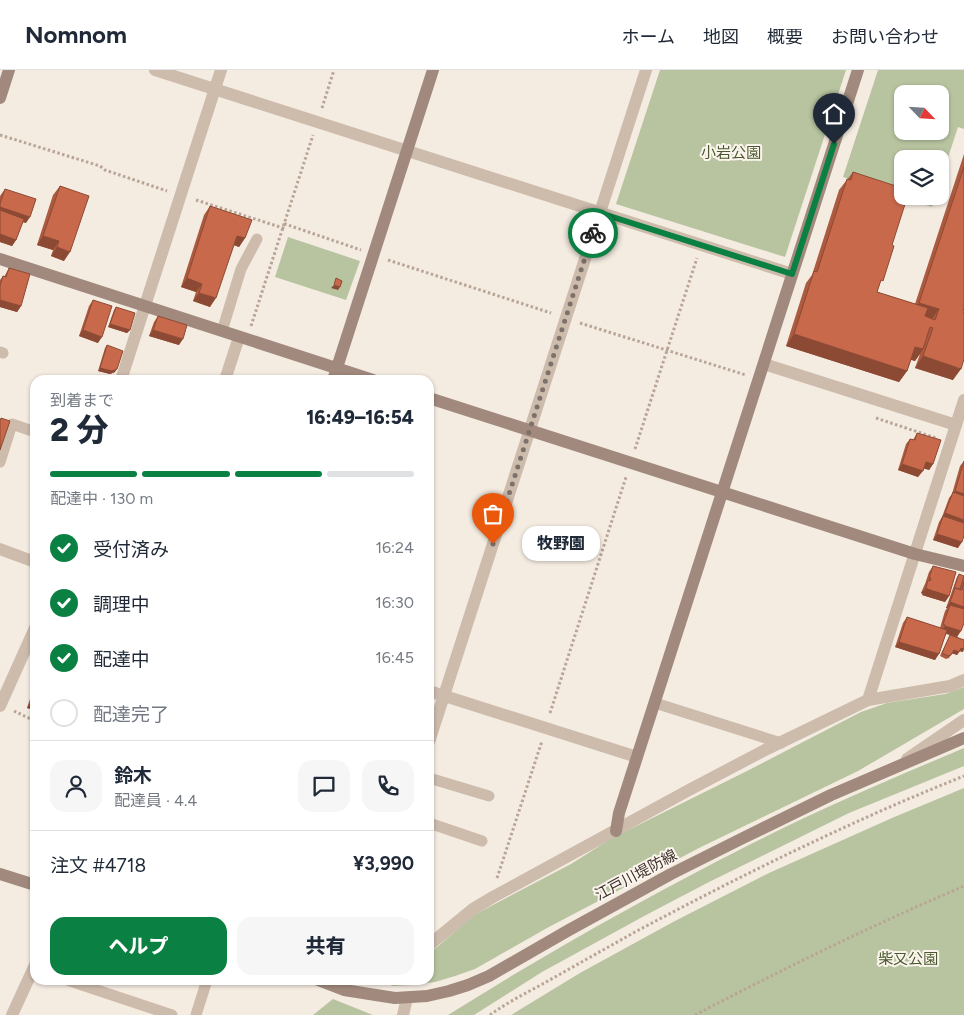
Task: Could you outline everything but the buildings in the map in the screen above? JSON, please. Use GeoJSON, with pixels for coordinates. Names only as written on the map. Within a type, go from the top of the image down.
{"type":"FeatureCollection","features":[{"type":"Feature","properties":{"kind":"street"},"geometry":{"type":"LineString","coordinates":[[0,98],[9,70]]}},
{"type":"Feature","properties":{"kind":"street"},"geometry":{"type":"LineString","coordinates":[[155,70],[792,274]]}},
{"type":"Feature","properties":{"kind":"street"},"geometry":{"type":"LineString","coordinates":[[124,375],[221,70]]}},
{"type":"Feature","properties":{"kind":"street"},"geometry":{"type":"LineString","coordinates":[[0,259],[243,338],[335,374],[433,70]]}},
{"type":"Feature","properties":{"kind":"street"},"geometry":{"type":"LineString","coordinates":[[434,727],[646,70]]}},
{"type":"Feature","properties":{"kind":"street"},"geometry":{"type":"LineString","coordinates":[[616,831],[619,813],[858,70]]}},
{"type":"Feature","properties":{"kind":"street"},"geometry":{"type":"LineString","coordinates":[[227,375],[243,338]]}},
{"type":"Feature","properties":{"kind":"street"},"geometry":{"type":"LineString","coordinates":[[764,364],[956,425]]}},
{"type":"Feature","properties":{"kind":"street"},"geometry":{"type":"LineString","coordinates":[[434,400],[915,554],[964,566]]}},
{"type":"Feature","properties":{"kind":"street"},"geometry":{"type":"LineString","coordinates":[[868,700],[964,400]]}},
{"type":"Feature","properties":{"kind":"street"},"geometry":{"type":"LineString","coordinates":[[0,548],[30,560]]}},
{"type":"Feature","properties":{"kind":"street"},"geometry":{"type":"LineString","coordinates":[[0,705],[30,639]]}},
{"type":"Feature","properties":{"kind":"street"},"geometry":{"type":"LineString","coordinates":[[434,941],[473,909],[492,897],[689,790],[868,700],[950,686],[964,680]]}},
{"type":"Feature","properties":{"kind":"street"},"geometry":{"type":"LineString","coordinates":[[434,693],[637,758]]}},
{"type":"Feature","properties":{"kind":"street"},"geometry":{"type":"LineString","coordinates":[[896,766],[964,720]]}},
{"type":"Feature","properties":{"kind":"street","name":"江戸川堤防線"},"geometry":{"type":"LineString","coordinates":[[331,985],[344,990],[383,997],[407,998],[449,991],[489,976],[671,874],[831,795],[964,738]]}},
{"type":"Feature","properties":{"kind":"street"},"geometry":{"type":"LineString","coordinates":[[0,874],[30,883]]}},
{"type":"Feature","properties":{"kind":"street"},"geometry":{"type":"LineString","coordinates":[[12,1015],[30,977]]}},
{"type":"Feature","properties":{"kind":"street"},"geometry":{"type":"LineString","coordinates":[[403,1015],[407,998]]}},
{"type":"Feature","properties":{"kind":"lane"},"geometry":{"type":"LineString","coordinates":[[222,331],[241,269],[257,239]]}},
{"type":"Feature","properties":{"kind":"lane"},"geometry":{"type":"LineString","coordinates":[[0,462],[12,424],[30,430]]}},
{"type":"Feature","properties":{"kind":"lane"},"geometry":{"type":"LineString","coordinates":[[655,703],[781,743]]}},
{"type":"Feature","properties":{"kind":"lane"},"geometry":{"type":"LineString","coordinates":[[434,780],[489,796]]}},
{"type":"Feature","properties":{"kind":"lane"},"geometry":{"type":"LineString","coordinates":[[434,825],[482,841]]}},
{"type":"Feature","properties":{"kind":"lane"},"geometry":{"type":"LineString","coordinates":[[82,985],[172,1015]]}},
{"type":"Feature","properties":{"kind":"lane"},"geometry":{"type":"LineString","coordinates":[[196,1015],[205,985]]}},
{"type":"Feature","properties":{"kind":"path"},"geometry":{"type":"LineString","coordinates":[[243,338],[284,226],[334,70]]}},
{"type":"Feature","properties":{"kind":"path"},"geometry":{"type":"LineString","coordinates":[[0,135],[100,166],[105,170],[172,193]]}},
{"type":"Feature","properties":{"kind":"path"},"geometry":{"type":"LineString","coordinates":[[189,198],[366,252]]}},
{"type":"Feature","properties":{"kind":"path"},"geometry":{"type":"LineString","coordinates":[[492,897],[701,245]]}},
{"type":"Feature","properties":{"kind":"path"},"geometry":{"type":"LineString","coordinates":[[382,258],[556,315]]}},
{"type":"Feature","properties":{"kind":"path"},"geometry":{"type":"LineString","coordinates":[[575,321],[746,375]]}},
{"type":"Feature","properties":{"kind":"path"},"geometry":{"type":"LineString","coordinates":[[0,705],[30,719]]}},
{"type":"Feature","properties":{"kind":"path"},"geometry":{"type":"LineString","coordinates":[[490,1015],[587,958],[698,898],[801,847],[964,776]]}},
{"type":"Feature","properties":{"kind":"path"},"geometry":{"type":"LineString","coordinates":[[696,1015],[845,939],[964,886]]}},
{"type":"Feature","properties":{"kind":"green space","name":"小岩公園"},"geometry":{"type":"Polygon","coordinates":[[[660,70],[846,70],[785,257],[616,204],[660,70]]]}},
{"type":"Feature","properties":{"kind":"green space"},"geometry":{"type":"Polygon","coordinates":[[[878,70],[964,70],[964,129],[958,127],[949,154],[949,150],[894,150],[894,194],[843,177],[878,70]]]}},
{"type":"Feature","properties":{"kind":"green space"},"geometry":{"type":"Polygon","coordinates":[[[288,237],[360,261],[346,300],[275,277],[288,237]]]}},
{"type":"Feature","properties":{"kind":"green space"},"geometry":{"type":"Polygon","coordinates":[[[964,687],[964,709],[858,771],[701,847],[547,928],[475,969],[434,982],[434,950],[474,915],[571,864],[612,838],[861,712],[887,703],[945,694],[964,687]]]}},
{"type":"Feature","properties":{"kind":"green space"},"geometry":{"type":"Polygon","coordinates":[[[964,748],[964,766],[849,813],[709,882],[542,972],[474,1015],[448,1015],[558,948],[709,866],[827,807],[964,748]]]}},
{"type":"Feature","properties":{"kind":"green space","name":"柴又公園"},"geometry":{"type":"Polygon","coordinates":[[[964,788],[964,1015],[511,1015],[580,973],[673,922],[769,873],[964,788]]]}},
{"type":"Feature","properties":{"kind":"green space"},"geometry":{"type":"Polygon","coordinates":[[[333,999],[373,1015],[313,1015],[333,999]]]}},
{"type":"Feature","properties":{"kind":"way so far"},"geometry":{"type":"LineString","coordinates":[[493,544],[593,233]]}},
{"type":"Feature","properties":{"kind":"place","name":"牧野園"},"geometry":{"type":"Point","coordinates":[493,544]}},
{"type":"Feature","properties":{"kind":"route"},"geometry":{"type":"LineString","coordinates":[[593,233],[600,213],[792,274],[834,144]]}}]}
